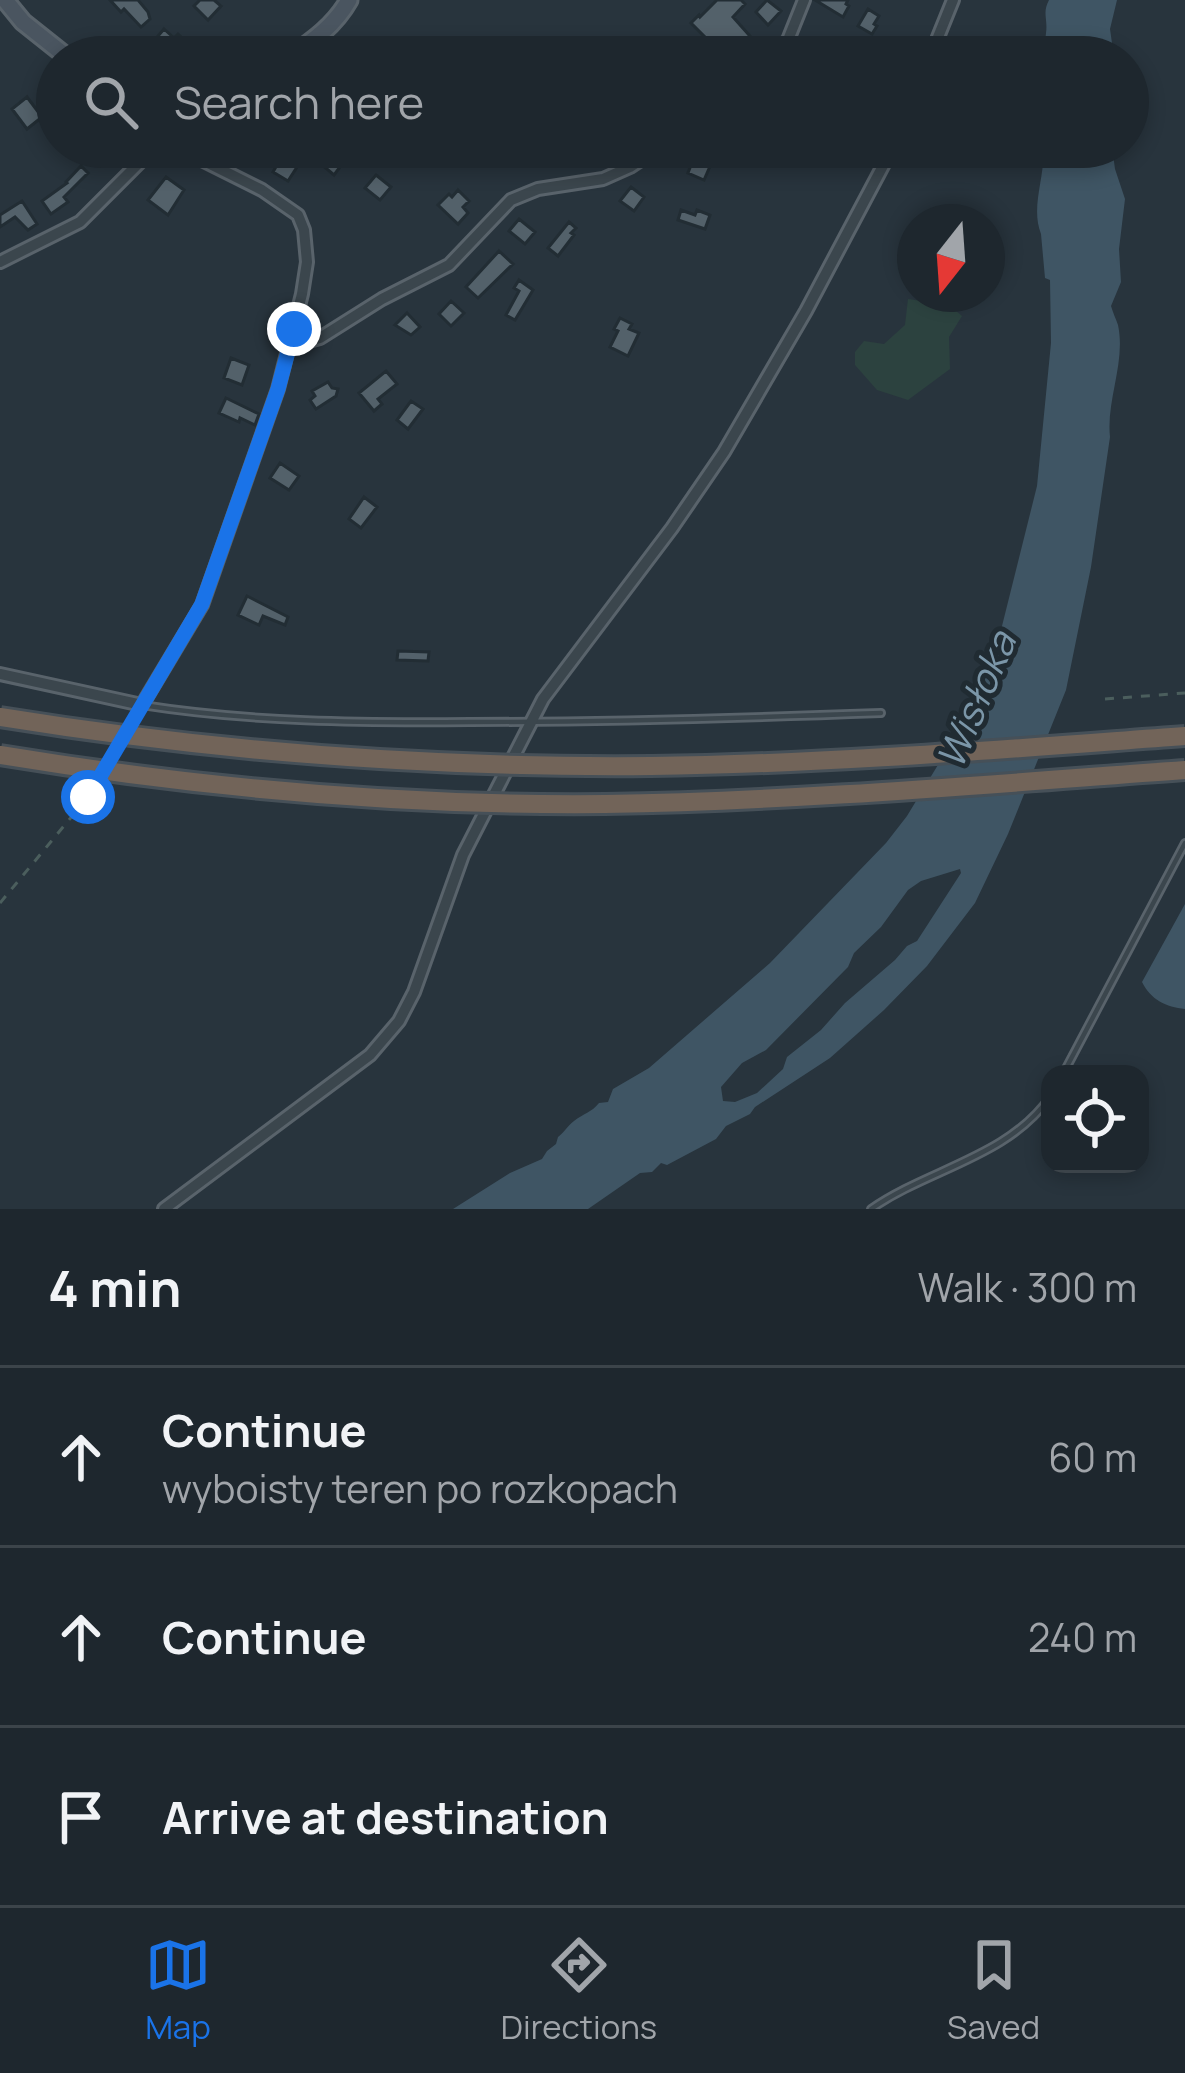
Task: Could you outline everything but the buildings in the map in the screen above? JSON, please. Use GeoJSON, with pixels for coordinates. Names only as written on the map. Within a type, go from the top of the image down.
{"type":"FeatureCollection","features":[{"type":"Feature","properties":{"kind":"highway"},"geometry":{"type":"LineString","coordinates":[[0,717],[268,752],[558,766],[838,760],[1185,736]]}},
{"type":"Feature","properties":{"kind":"highway"},"geometry":{"type":"LineString","coordinates":[[0,755],[284,792],[538,804],[792,796],[1185,770]]}},
{"type":"Feature","properties":{"kind":"street"},"geometry":{"type":"LineString","coordinates":[[4,0],[40,36]]}},
{"type":"Feature","properties":{"kind":"street"},"geometry":{"type":"LineString","coordinates":[[317,36],[341,15],[349,0]]}},
{"type":"Feature","properties":{"kind":"street"},"geometry":{"type":"LineString","coordinates":[[790,36],[804,0]]}},
{"type":"Feature","properties":{"kind":"street"},"geometry":{"type":"LineString","coordinates":[[938,36],[953,0]]}},
{"type":"Feature","properties":{"kind":"street"},"geometry":{"type":"LineString","coordinates":[[0,262],[80,221],[134,168]]}},
{"type":"Feature","properties":{"kind":"street"},"geometry":{"type":"LineString","coordinates":[[0,674],[142,705],[202,604],[290,346],[307,262],[298,215],[218,168]]}},
{"type":"Feature","properties":{"kind":"street"},"geometry":{"type":"LineString","coordinates":[[290,346],[320,338],[449,265],[511,200],[538,189],[603,179],[628,168]]}},
{"type":"Feature","properties":{"kind":"street"},"geometry":{"type":"LineString","coordinates":[[164,1209],[370,1055],[399,1021],[463,855],[529,722],[724,452],[882,168]]}},
{"type":"Feature","properties":{"kind":"lane"},"geometry":{"type":"LineString","coordinates":[[142,705],[368,723],[646,722],[881,713]]}},
{"type":"Feature","properties":{"kind":"lane"},"geometry":{"type":"LineString","coordinates":[[1068,1065],[1185,843]]}},
{"type":"Feature","properties":{"kind":"lane"},"geometry":{"type":"LineString","coordinates":[[871,1209],[893,1193],[995,1146],[1041,1110]]}},
{"type":"Feature","properties":{"kind":"path"},"geometry":{"type":"LineString","coordinates":[[1105,699],[1185,693]]}},
{"type":"Feature","properties":{"kind":"path"},"geometry":{"type":"LineString","coordinates":[[0,903],[99,778]]}},
{"type":"Feature","properties":{"kind":"green space"},"geometry":{"type":"Polygon","coordinates":[[[906,312],[957,312],[962,316],[949,337],[950,369],[908,400],[877,390],[855,365],[855,352],[864,341],[884,344],[905,325],[906,312]]]}},
{"type":"Feature","properties":{"kind":"water"},"geometry":{"type":"Polygon","coordinates":[[[1049,0],[1117,0],[1111,36],[1045,36],[1049,0]]]}},
{"type":"Feature","properties":{"kind":"water","name":"Wisłoka"},"geometry":{"type":"Polygon","coordinates":[[[1042,168],[1115,168],[1125,199],[1121,282],[1111,306],[1120,353],[1091,567],[1066,690],[975,903],[927,966],[884,1010],[830,1058],[726,1126],[716,1139],[667,1165],[661,1163],[652,1172],[640,1173],[588,1209],[453,1209],[542,1159],[572,1123],[599,1103],[608,1102],[613,1089],[649,1068],[770,963],[886,843],[970,712],[1000,634],[1037,486],[1051,343],[1050,280],[1045,278],[1037,213],[1042,168]],[[960,869],[908,890],[854,953],[848,967],[766,1050],[742,1063],[721,1087],[723,1101],[735,1102],[757,1093],[783,1069],[787,1057],[917,941],[960,869]]]}},
{"type":"Feature","properties":{"kind":"water"},"geometry":{"type":"Polygon","coordinates":[[[1185,904],[1185,1009],[1160,1002],[1142,982],[1185,904]]]}},
{"type":"Feature","properties":{"kind":"route"},"geometry":{"type":"LineString","coordinates":[[88,797],[202,604],[247,482],[294,329]]}}]}
